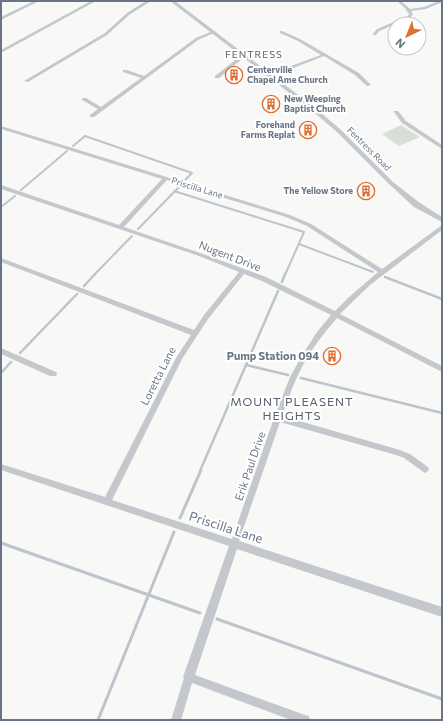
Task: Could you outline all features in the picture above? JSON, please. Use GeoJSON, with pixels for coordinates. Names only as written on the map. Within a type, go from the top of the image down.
{"type":"FeatureCollection","features":[{"type":"Feature","properties":{"kind":"street"},"geometry":{"type":"LineString","coordinates":[[1,19],[37,1]]}},
{"type":"Feature","properties":{"kind":"street"},"geometry":{"type":"LineString","coordinates":[[1,52],[94,1]]}},
{"type":"Feature","properties":{"kind":"street"},"geometry":{"type":"LineString","coordinates":[[26,81],[106,34],[128,14],[149,1]]}},
{"type":"Feature","properties":{"kind":"street","name":"Fentress Road"},"geometry":{"type":"LineString","coordinates":[[172,1],[312,108],[339,131],[390,183],[417,205],[442,220]]}},
{"type":"Feature","properties":{"kind":"street"},"geometry":{"type":"LineString","coordinates":[[399,1],[410,10],[425,8],[442,1]]}},
{"type":"Feature","properties":{"kind":"street"},"geometry":{"type":"LineString","coordinates":[[375,34],[378,30],[406,19],[411,14],[410,10]]}},
{"type":"Feature","properties":{"kind":"street"},"geometry":{"type":"LineString","coordinates":[[92,116],[197,39],[214,32]]}},
{"type":"Feature","properties":{"kind":"street"},"geometry":{"type":"LineString","coordinates":[[280,32],[299,40],[363,77],[369,85]]}},
{"type":"Feature","properties":{"kind":"street"},"geometry":{"type":"LineString","coordinates":[[271,76],[324,55]]}},
{"type":"Feature","properties":{"kind":"street"},"geometry":{"type":"LineString","coordinates":[[217,78],[245,56]]}},
{"type":"Feature","properties":{"kind":"street"},"geometry":{"type":"LineString","coordinates":[[124,71],[144,78]]}},
{"type":"Feature","properties":{"kind":"street"},"geometry":{"type":"LineString","coordinates":[[312,108],[339,96]]}},
{"type":"Feature","properties":{"kind":"street"},"geometry":{"type":"LineString","coordinates":[[84,100],[101,109]]}},
{"type":"Feature","properties":{"kind":"street"},"geometry":{"type":"LineString","coordinates":[[396,112],[404,122],[442,147]]}},
{"type":"Feature","properties":{"kind":"street","name":"Priscilla Lane"},"geometry":{"type":"LineString","coordinates":[[1,127],[270,210],[304,223],[383,272]]}},
{"type":"Feature","properties":{"kind":"street"},"geometry":{"type":"LineString","coordinates":[[120,227],[166,178]]}},
{"type":"Feature","properties":{"kind":"street","name":"Nugent Drive"},"geometry":{"type":"LineString","coordinates":[[1,187],[120,227],[274,283],[442,369]]}},
{"type":"Feature","properties":{"kind":"street","name":"Erik Paul Drive"},"geometry":{"type":"LineString","coordinates":[[176,720],[188,677],[289,386],[305,355],[326,324],[350,299],[442,227]]}},
{"type":"Feature","properties":{"kind":"street"},"geometry":{"type":"LineString","coordinates":[[1,260],[194,333]]}},
{"type":"Feature","properties":{"kind":"street","name":"Loretta Lane"},"geometry":{"type":"LineString","coordinates":[[107,502],[176,363],[194,333],[243,271]]}},
{"type":"Feature","properties":{"kind":"street"},"geometry":{"type":"LineString","coordinates":[[1,351],[53,374]]}},
{"type":"Feature","properties":{"kind":"street"},"geometry":{"type":"LineString","coordinates":[[278,418],[397,452],[407,456],[425,469]]}},
{"type":"Feature","properties":{"kind":"street","name":"Priscilla Lane"},"geometry":{"type":"LineString","coordinates":[[1,467],[442,612]]}},
{"type":"Feature","properties":{"kind":"street"},"geometry":{"type":"LineString","coordinates":[[188,677],[305,720]]}},
{"type":"Feature","properties":{"kind":"shaded area"},"geometry":{"type":"Polygon","coordinates":[[[401,125],[420,137],[399,146],[382,134],[401,125]]]}},
{"type":"Feature","properties":{"kind":"waterway"},"geometry":{"type":"LineString","coordinates":[[73,146],[85,136],[192,173],[185,180]]}},
{"type":"Feature","properties":{"kind":"waterway"},"geometry":{"type":"LineString","coordinates":[[21,190],[67,151]]}},
{"type":"Feature","properties":{"kind":"waterway"},"geometry":{"type":"LineString","coordinates":[[175,191],[180,186]]}},
{"type":"Feature","properties":{"kind":"waterway"},"geometry":{"type":"LineString","coordinates":[[138,229],[175,191]]}},
{"type":"Feature","properties":{"kind":"waterway"},"geometry":{"type":"LineString","coordinates":[[175,191],[304,232],[285,275]]}},
{"type":"Feature","properties":{"kind":"waterway"},"geometry":{"type":"LineString","coordinates":[[1,207],[15,196]]}},
{"type":"Feature","properties":{"kind":"waterway"},"geometry":{"type":"LineString","coordinates":[[94,275],[132,236]]}},
{"type":"Feature","properties":{"kind":"waterway"},"geometry":{"type":"LineString","coordinates":[[299,244],[373,272]]}},
{"type":"Feature","properties":{"kind":"waterway"},"geometry":{"type":"LineString","coordinates":[[84,286],[95,274]]}},
{"type":"Feature","properties":{"kind":"waterway"},"geometry":{"type":"LineString","coordinates":[[282,282],[285,274]]}},
{"type":"Feature","properties":{"kind":"waterway"},"geometry":{"type":"LineString","coordinates":[[385,277],[442,299]]}},
{"type":"Feature","properties":{"kind":"waterway"},"geometry":{"type":"LineString","coordinates":[[200,471],[278,291]]}},
{"type":"Feature","properties":{"kind":"waterway"},"geometry":{"type":"LineString","coordinates":[[20,353],[77,294]]}},
{"type":"Feature","properties":{"kind":"waterway"},"geometry":{"type":"LineString","coordinates":[[1,373],[11,362]]}},
{"type":"Feature","properties":{"kind":"waterway"},"geometry":{"type":"LineString","coordinates":[[246,365],[288,375]]}},
{"type":"Feature","properties":{"kind":"waterway"},"geometry":{"type":"LineString","coordinates":[[301,378],[442,413]]}},
{"type":"Feature","properties":{"kind":"waterway"},"geometry":{"type":"LineString","coordinates":[[180,518],[201,470]]}},
{"type":"Feature","properties":{"kind":"waterway"},"geometry":{"type":"LineString","coordinates":[[149,595],[174,532]]}},
{"type":"Feature","properties":{"kind":"waterway"},"geometry":{"type":"LineString","coordinates":[[1,543],[149,595]]}},
{"type":"Feature","properties":{"kind":"waterway"},"geometry":{"type":"LineString","coordinates":[[98,720],[149,595]]}},
{"type":"Feature","properties":{"kind":"waterway"},"geometry":{"type":"LineString","coordinates":[[149,595],[200,613]]}},
{"type":"Feature","properties":{"kind":"waterway"},"geometry":{"type":"LineString","coordinates":[[217,619],[442,699]]}},
{"type":"Feature","properties":{"kind":"place","name":"Centerville Chapel Ame Church"},"geometry":{"type":"Point","coordinates":[234,75]}},
{"type":"Feature","properties":{"kind":"place","name":"New Weeping Baptist Church"},"geometry":{"type":"Point","coordinates":[271,104]}},
{"type":"Feature","properties":{"kind":"place","name":"Forehand Farms Replat"},"geometry":{"type":"Point","coordinates":[308,130]}},
{"type":"Feature","properties":{"kind":"place","name":"The Yellow Store"},"geometry":{"type":"Point","coordinates":[366,191]}},
{"type":"Feature","properties":{"kind":"place","name":"Pump Station 094"},"geometry":{"type":"Point","coordinates":[332,356]}},
{"type":"Feature","properties":{"kind":"district","name":"FENTRESS"},"geometry":{"type":"Point","coordinates":[254,54]}},
{"type":"Feature","properties":{"kind":"district","name":"MOUNT PLEASENT HEIGHTS"},"geometry":{"type":"Point","coordinates":[292,409]}}]}
